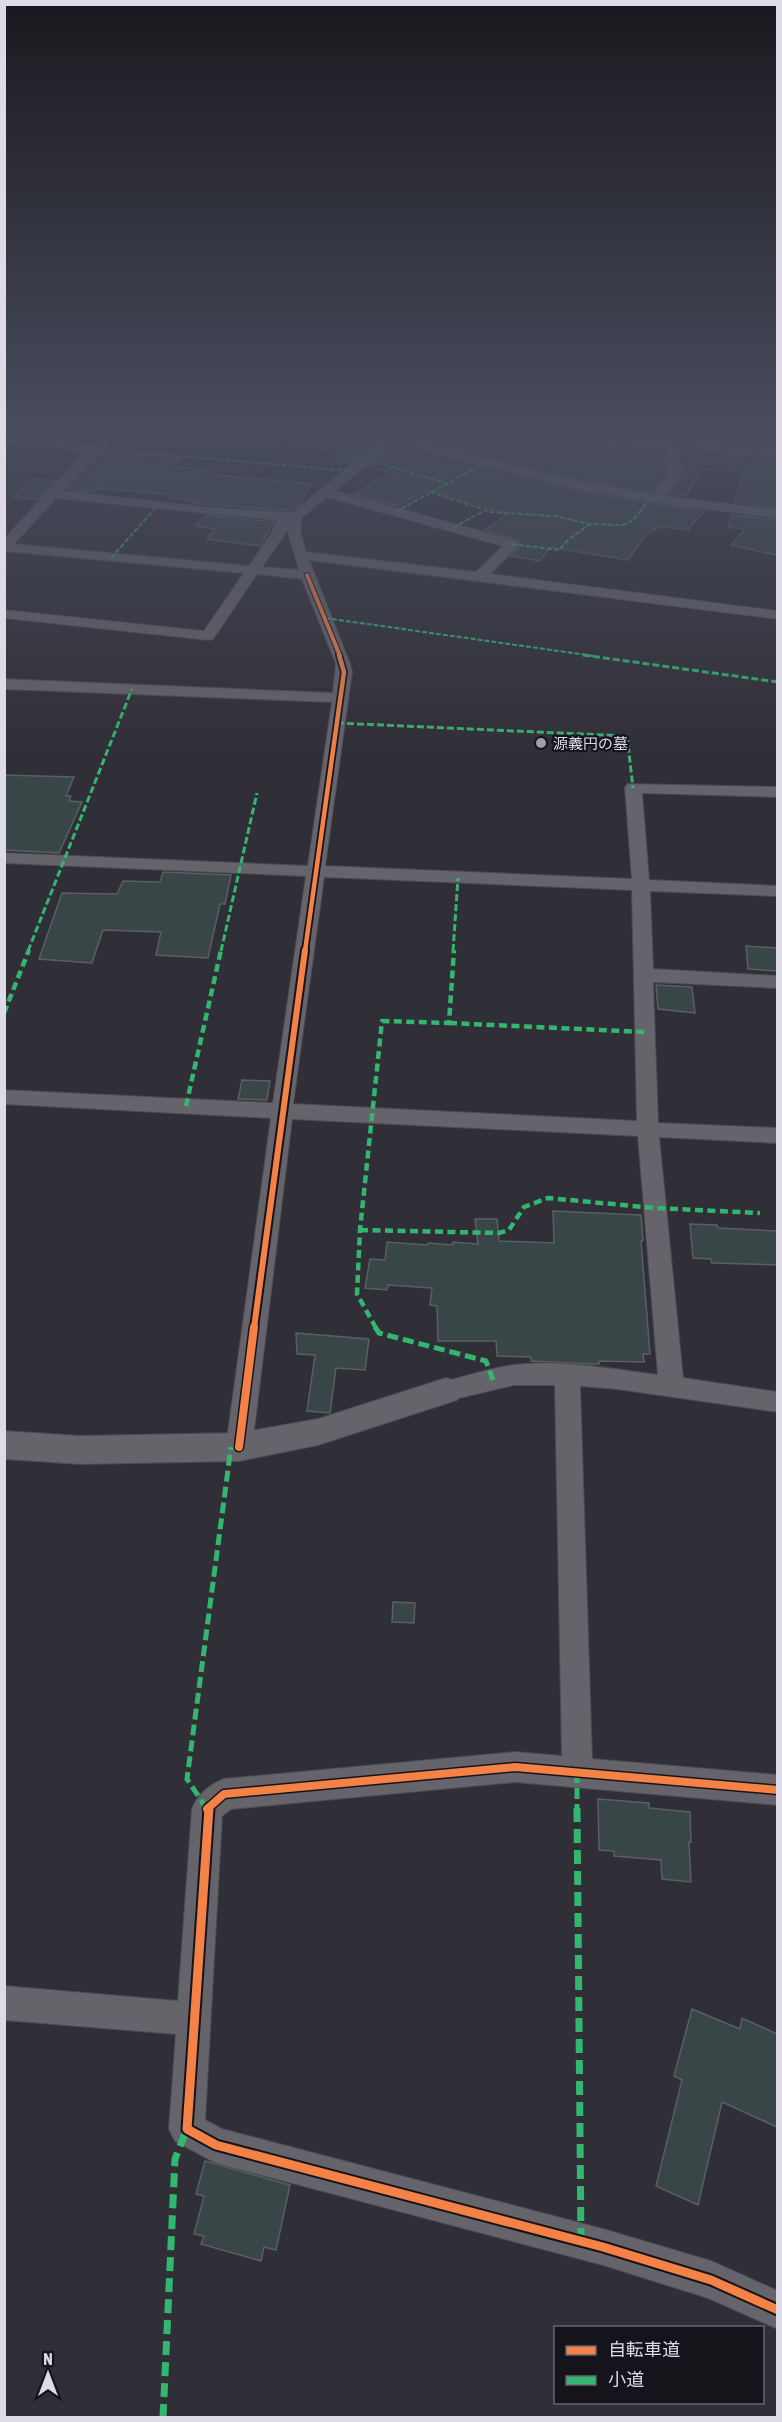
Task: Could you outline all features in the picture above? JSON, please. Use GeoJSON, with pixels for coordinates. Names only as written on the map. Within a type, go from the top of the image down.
{"type":"FeatureCollection","features":[{"type":"Feature","properties":{"kind":"street"},"geometry":{"type":"LineString","coordinates":[[14,537],[4,547],[252,571],[305,565],[315,555],[777,615]]}},
{"type":"Feature","properties":{"kind":"street"},"geometry":{"type":"LineString","coordinates":[[4,614],[208,636],[276,537]]}},
{"type":"Feature","properties":{"kind":"street"},"geometry":{"type":"LineString","coordinates":[[239,1448],[282,1111],[341,698],[343,664],[295,537]]}},
{"type":"Feature","properties":{"kind":"street"},"geometry":{"type":"LineString","coordinates":[[480,576],[512,544],[487,537]]}},
{"type":"Feature","properties":{"kind":"street"},"geometry":{"type":"LineString","coordinates":[[4,684],[341,698]]}},
{"type":"Feature","properties":{"kind":"street"},"geometry":{"type":"LineString","coordinates":[[671,1386],[648,1129],[641,886],[633,788],[777,792]]}},
{"type":"Feature","properties":{"kind":"street"},"geometry":{"type":"LineString","coordinates":[[4,858],[777,891]]}},
{"type":"Feature","properties":{"kind":"street"},"geometry":{"type":"LineString","coordinates":[[644,975],[777,982]]}},
{"type":"Feature","properties":{"kind":"street"},"geometry":{"type":"LineString","coordinates":[[4,1097],[777,1136]]}},
{"type":"Feature","properties":{"kind":"street"},"geometry":{"type":"LineString","coordinates":[[4,1445],[80,1450],[239,1448],[318,1432],[446,1391],[514,1375],[617,1379],[777,1402]]}},
{"type":"Feature","properties":{"kind":"street"},"geometry":{"type":"LineString","coordinates":[[567,1376],[577,1772]]}},
{"type":"Feature","properties":{"kind":"street"},"geometry":{"type":"LineString","coordinates":[[777,1790],[515,1767],[224,1794],[207,1809],[187,2129],[216,2145],[603,2247],[711,2280],[777,2310]]}},
{"type":"Feature","properties":{"kind":"street"},"geometry":{"type":"LineString","coordinates":[[4,2003],[193,2019]]}},
{"type":"Feature","properties":{"kind":"building"},"geometry":{"type":"Polygon","coordinates":[[[209,537],[265,537],[260,546],[207,539],[209,537]]]}},
{"type":"Feature","properties":{"kind":"building"},"geometry":{"type":"Polygon","coordinates":[[[509,537],[644,537],[628,560],[550,547],[540,561],[511,556],[521,545],[519,540],[509,537]]]}},
{"type":"Feature","properties":{"kind":"building"},"geometry":{"type":"Polygon","coordinates":[[[738,537],[777,537],[777,555],[731,545],[738,537]]]}},
{"type":"Feature","properties":{"kind":"building"},"geometry":{"type":"Polygon","coordinates":[[[4,775],[74,777],[66,796],[71,796],[69,801],[82,802],[59,853],[4,850],[4,775]]]}},
{"type":"Feature","properties":{"kind":"building"},"geometry":{"type":"Polygon","coordinates":[[[163,872],[231,875],[225,904],[220,904],[208,958],[156,955],[161,932],[103,930],[92,963],[39,959],[62,893],[117,894],[123,881],[160,882],[163,872]]]}},
{"type":"Feature","properties":{"kind":"building"},"geometry":{"type":"Polygon","coordinates":[[[746,946],[777,948],[777,971],[748,969],[746,946]]]}},
{"type":"Feature","properties":{"kind":"building"},"geometry":{"type":"Polygon","coordinates":[[[656,985],[692,987],[695,1013],[658,1009],[656,985]]]}},
{"type":"Feature","properties":{"kind":"building"},"geometry":{"type":"Polygon","coordinates":[[[242,1080],[270,1081],[267,1100],[238,1099],[242,1080]]]}},
{"type":"Feature","properties":{"kind":"building"},"geometry":{"type":"Polygon","coordinates":[[[553,1211],[641,1215],[650,1354],[643,1354],[644,1362],[599,1361],[599,1364],[590,1364],[531,1361],[531,1357],[497,1356],[496,1341],[438,1341],[437,1306],[430,1305],[432,1288],[388,1285],[387,1290],[365,1288],[370,1259],[385,1260],[387,1242],[427,1245],[428,1243],[453,1245],[453,1242],[478,1244],[475,1219],[497,1219],[499,1241],[554,1243],[553,1211]]]}},
{"type":"Feature","properties":{"kind":"building"},"geometry":{"type":"Polygon","coordinates":[[[690,1224],[777,1231],[777,1265],[712,1263],[711,1259],[693,1258],[690,1224]]]}},
{"type":"Feature","properties":{"kind":"building"},"geometry":{"type":"Polygon","coordinates":[[[296,1333],[369,1339],[365,1370],[336,1368],[330,1413],[307,1411],[315,1355],[297,1354],[296,1333]]]}},
{"type":"Feature","properties":{"kind":"building"},"geometry":{"type":"Polygon","coordinates":[[[393,1602],[415,1603],[414,1623],[392,1622],[393,1602]]]}},
{"type":"Feature","properties":{"kind":"building"},"geometry":{"type":"Polygon","coordinates":[[[598,1799],[649,1803],[649,1808],[690,1812],[691,1882],[662,1879],[661,1860],[614,1856],[614,1851],[599,1850],[598,1799]]]}},
{"type":"Feature","properties":{"kind":"building"},"geometry":{"type":"Polygon","coordinates":[[[692,2009],[740,2029],[742,2018],[777,2034],[777,2127],[722,2102],[698,2205],[656,2186],[682,2080],[674,2076],[692,2009]]]}},
{"type":"Feature","properties":{"kind":"building"},"geometry":{"type":"Polygon","coordinates":[[[205,2161],[290,2185],[276,2250],[264,2247],[261,2261],[201,2244],[204,2236],[194,2234],[204,2196],[196,2194],[205,2161]]]}},
{"type":"Feature","properties":{"kind":"marked path"},"geometry":{"type":"LineString","coordinates":[[111,558],[130,537]]}},
{"type":"Feature","properties":{"kind":"marked path"},"geometry":{"type":"LineString","coordinates":[[512,544],[559,550],[572,537]]}},
{"type":"Feature","properties":{"kind":"marked path"},"geometry":{"type":"LineString","coordinates":[[325,618],[778,682]]}},
{"type":"Feature","properties":{"kind":"marked path"},"geometry":{"type":"LineString","coordinates":[[4,1013],[132,689]]}},
{"type":"Feature","properties":{"kind":"marked path"},"geometry":{"type":"LineString","coordinates":[[337,723],[627,736],[633,788]]}},
{"type":"Feature","properties":{"kind":"marked path"},"geometry":{"type":"LineString","coordinates":[[186,1106],[257,793]]}},
{"type":"Feature","properties":{"kind":"marked path"},"geometry":{"type":"LineString","coordinates":[[458,878],[449,1023],[382,1021],[360,1230],[357,1294],[379,1333],[486,1361],[493,1380]]}},
{"type":"Feature","properties":{"kind":"marked path"},"geometry":{"type":"LineString","coordinates":[[449,1023],[645,1032]]}},
{"type":"Feature","properties":{"kind":"marked path"},"geometry":{"type":"LineString","coordinates":[[360,1230],[499,1233],[509,1230],[524,1207],[548,1198],[655,1208],[760,1213]]}},
{"type":"Feature","properties":{"kind":"marked path"},"geometry":{"type":"LineString","coordinates":[[207,1809],[187,1779],[231,1447]]}},
{"type":"Feature","properties":{"kind":"marked path"},"geometry":{"type":"LineString","coordinates":[[577,1772],[581,2241]]}},
{"type":"Feature","properties":{"kind":"marked path"},"geometry":{"type":"LineString","coordinates":[[163,2418],[175,2159],[188,2126]]}},
{"type":"Feature","properties":{"kind":"cycle path"},"geometry":{"type":"LineString","coordinates":[[239,1447],[282,1111],[344,672],[343,664],[307,575]]}},
{"type":"Feature","properties":{"kind":"cycle path"},"geometry":{"type":"LineString","coordinates":[[778,1790],[515,1767],[224,1794],[207,1809],[187,2129],[216,2145],[603,2247],[711,2280],[778,2310]]}},
{"type":"Feature","properties":{"kind":"place","name":"源義円の墓"},"geometry":{"type":"Point","coordinates":[541,743]}}]}
